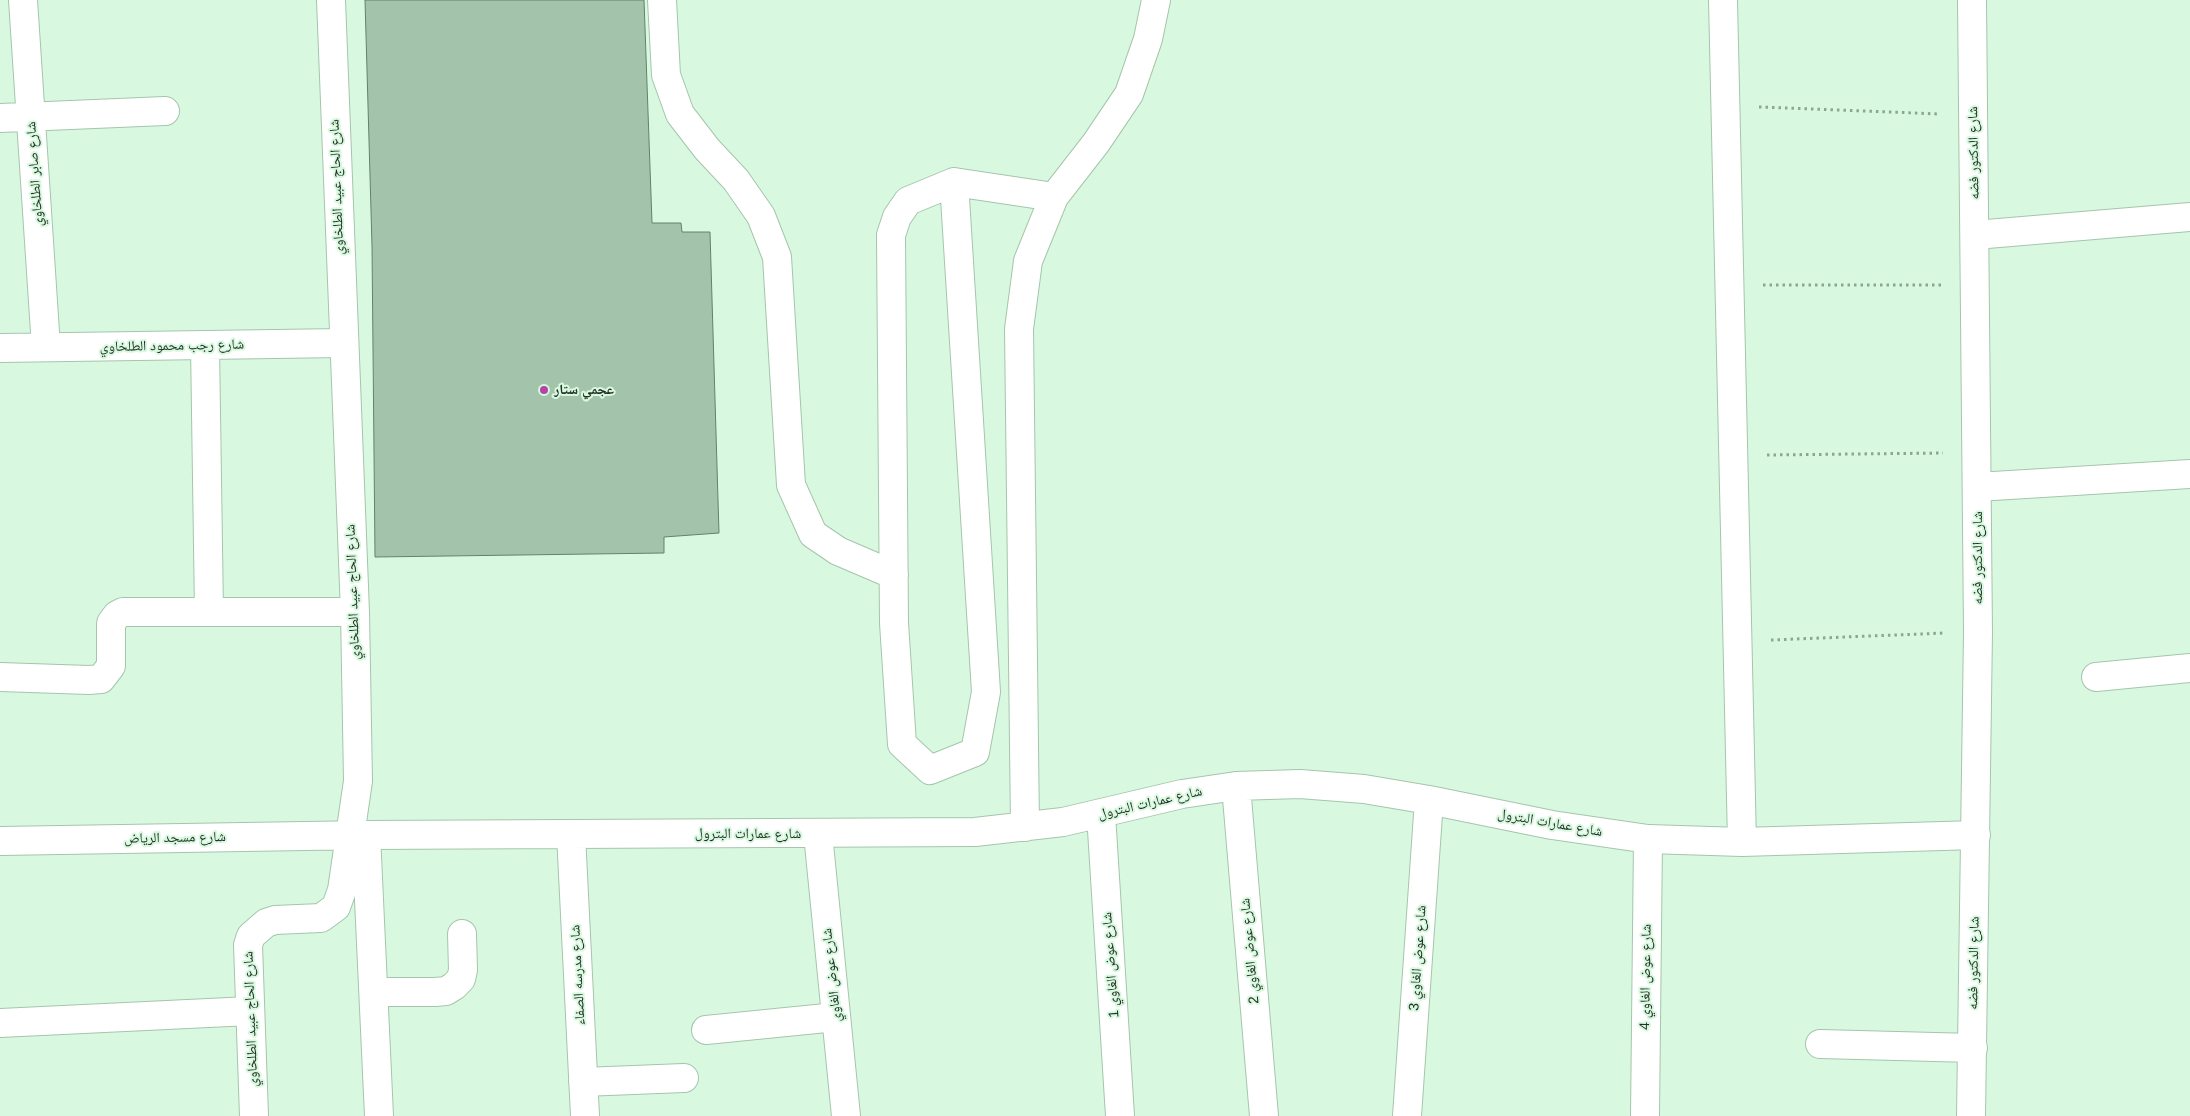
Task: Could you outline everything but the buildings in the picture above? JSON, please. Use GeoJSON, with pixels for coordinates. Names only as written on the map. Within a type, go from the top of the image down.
{"type":"FeatureCollection","features":[{"type":"Feature","properties":{"kind":"street","name":"شارع صابر الطلخاوي"},"geometry":{"type":"LineString","coordinates":[[23,0],[46,348]]}},
{"type":"Feature","properties":{"kind":"street","name":"شارع الحاج عبيد الطلخاوي"},"geometry":{"type":"LineString","coordinates":[[254,1116],[247,955],[251,936],[266,923],[275,920],[321,918],[336,907],[358,835],[355,612],[330,0]]}},
{"type":"Feature","properties":{"kind":"street"},"geometry":{"type":"LineString","coordinates":[[662,0],[666,75],[680,114],[741,187],[761,216],[777,258],[791,485],[813,534],[838,551],[894,575]]}},
{"type":"Feature","properties":{"kind":"street"},"geometry":{"type":"LineString","coordinates":[[1025,827],[1019,329],[1028,261],[1054,197],[1096,143],[1129,94],[1148,39],[1156,0]]}},
{"type":"Feature","properties":{"kind":"street"},"geometry":{"type":"LineString","coordinates":[[1723,0],[1742,842]]}},
{"type":"Feature","properties":{"kind":"street","name":"شارع الدكتور فضه"},"geometry":{"type":"LineString","coordinates":[[1971,1116],[1978,632],[1972,0]]}},
{"type":"Feature","properties":{"kind":"street"},"geometry":{"type":"LineString","coordinates":[[0,118],[165,111]]}},
{"type":"Feature","properties":{"kind":"street"},"geometry":{"type":"LineString","coordinates":[[954,182],[986,692],[975,752],[930,770],[902,744],[894,623],[891,235],[897,217],[908,201],[954,182],[1054,197]]}},
{"type":"Feature","properties":{"kind":"street"},"geometry":{"type":"LineString","coordinates":[[1975,235],[2190,216]]}},
{"type":"Feature","properties":{"kind":"street","name":"شارع رجب محمود الطلخاوي"},"geometry":{"type":"LineString","coordinates":[[0,348],[343,343]]}},
{"type":"Feature","properties":{"kind":"street"},"geometry":{"type":"LineString","coordinates":[[204,345],[209,612]]}},
{"type":"Feature","properties":{"kind":"street"},"geometry":{"type":"LineString","coordinates":[[1977,487],[2190,474]]}},
{"type":"Feature","properties":{"kind":"street"},"geometry":{"type":"LineString","coordinates":[[0,677],[89,680],[101,678],[111,666],[109,628],[117,615],[128,612],[355,612]]}},
{"type":"Feature","properties":{"kind":"street"},"geometry":{"type":"LineString","coordinates":[[2096,677],[2190,668]]}},
{"type":"Feature","properties":{"kind":"street","name":"شارع عمارات البترول"},"geometry":{"type":"LineString","coordinates":[[358,835],[965,833],[1025,827],[1101,814],[1141,802],[1236,786],[1300,784],[1364,789],[1552,825],[1648,839],[1742,842],[1976,835]]}},
{"type":"Feature","properties":{"kind":"street","name":"شارع عوض الغاوي 2"},"geometry":{"type":"LineString","coordinates":[[1236,786],[1264,1116]]}},
{"type":"Feature","properties":{"kind":"street","name":"شارع عوض الغاوي 3"},"geometry":{"type":"LineString","coordinates":[[1407,1116],[1429,800]]}},
{"type":"Feature","properties":{"kind":"street","name":"شارع عوض الغاوي 1"},"geometry":{"type":"LineString","coordinates":[[1101,814],[1120,1116]]}},
{"type":"Feature","properties":{"kind":"street","name":"شارع مدرسه الصفاء"},"geometry":{"type":"LineString","coordinates":[[571,834],[585,1116]]}},
{"type":"Feature","properties":{"kind":"street","name":"شارع عوض الغاوي"},"geometry":{"type":"LineString","coordinates":[[818,834],[846,1116]]}},
{"type":"Feature","properties":{"kind":"street"},"geometry":{"type":"LineString","coordinates":[[358,835],[374,992],[379,1116]]}},
{"type":"Feature","properties":{"kind":"street","name":"شارع مسجد الرياض"},"geometry":{"type":"LineString","coordinates":[[0,840],[358,835]]}},
{"type":"Feature","properties":{"kind":"street","name":"شارع عوض الغاوي 4"},"geometry":{"type":"LineString","coordinates":[[1645,1116],[1648,839]]}},
{"type":"Feature","properties":{"kind":"street"},"geometry":{"type":"LineString","coordinates":[[374,992],[435,992],[446,991],[454,986],[461,979],[463,970],[462,934]]}},
{"type":"Feature","properties":{"kind":"street"},"geometry":{"type":"LineString","coordinates":[[0,1023],[250,1011]]}},
{"type":"Feature","properties":{"kind":"street"},"geometry":{"type":"LineString","coordinates":[[706,1030],[836,1017]]}},
{"type":"Feature","properties":{"kind":"street"},"geometry":{"type":"LineString","coordinates":[[1820,1044],[1973,1048]]}},
{"type":"Feature","properties":{"kind":"street"},"geometry":{"type":"LineString","coordinates":[[583,1082],[684,1078]]}},
{"type":"Feature","properties":{"kind":"path"},"geometry":{"type":"LineString","coordinates":[[1726,106],[1973,115]]}},
{"type":"Feature","properties":{"kind":"path"},"geometry":{"type":"LineString","coordinates":[[1730,284],[1975,286]]}},
{"type":"Feature","properties":{"kind":"path"},"geometry":{"type":"LineString","coordinates":[[1734,456],[1976,452]]}},
{"type":"Feature","properties":{"kind":"path"},"geometry":{"type":"LineString","coordinates":[[1738,641],[1978,632]]}},
{"type":"Feature","properties":{"kind":"place","name":"عجمي ستار"},"geometry":{"type":"Point","coordinates":[544,390]}}]}
